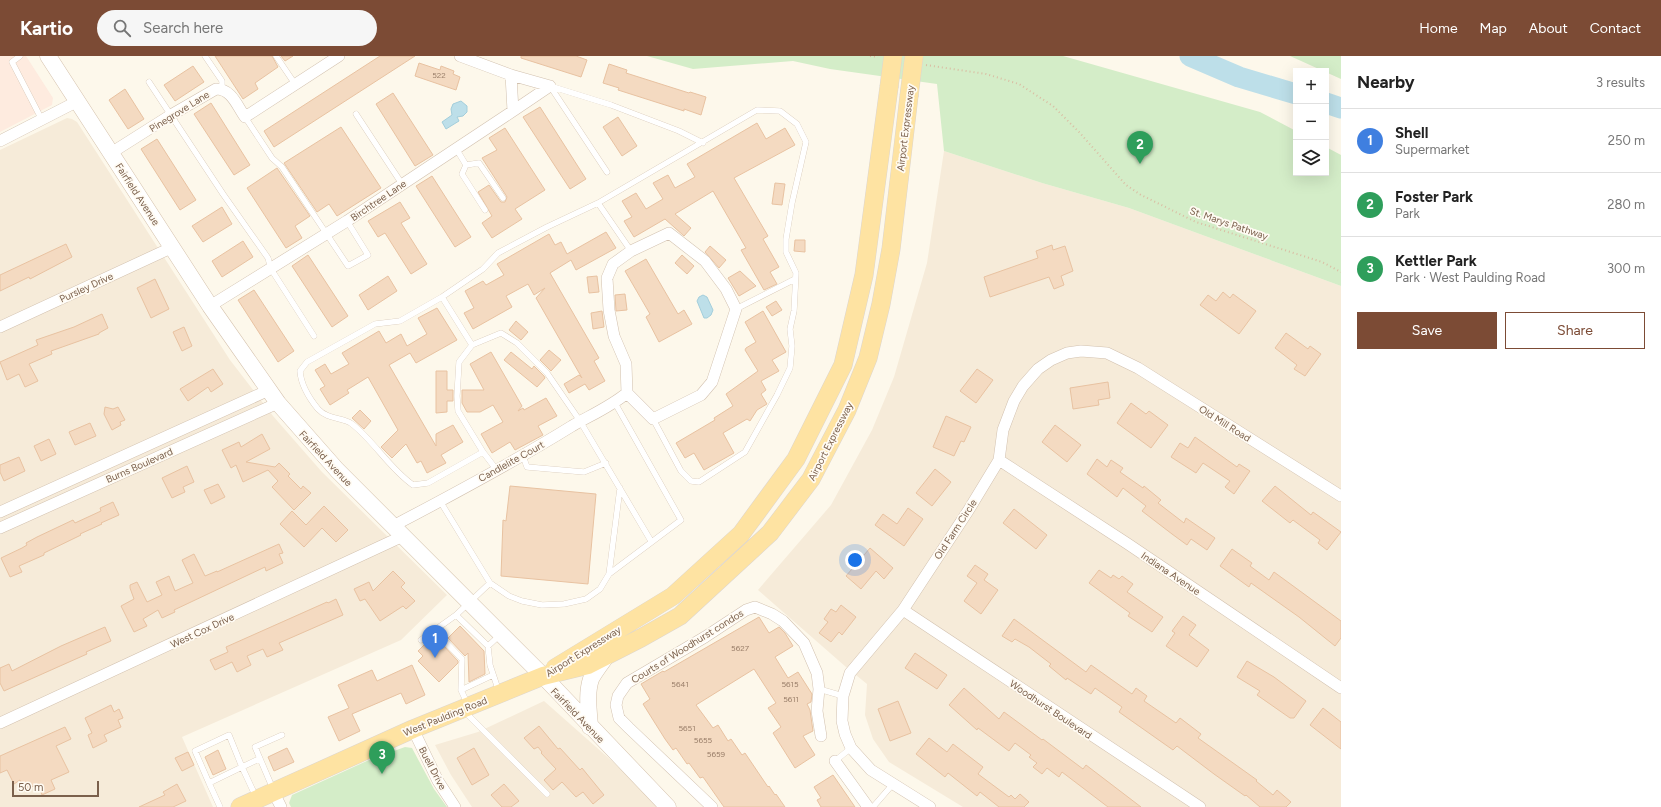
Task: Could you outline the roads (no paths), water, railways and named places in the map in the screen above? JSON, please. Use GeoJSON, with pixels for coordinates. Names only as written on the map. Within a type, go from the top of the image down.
{"type":"FeatureCollection","features":[{"type":"Feature","properties":{"kind":"main road","name":"Fairfield Avenue"},"geometry":{"type":"LineString","coordinates":[[48,56],[210,306],[273,397],[337,470],[543,676],[590,727],[668,807]]}},
{"type":"Feature","properties":{"kind":"main road","name":"Airport Expressway"},"geometry":{"type":"LineString","coordinates":[[543,676],[582,650],[673,596],[741,534],[796,459],[843,365],[864,275],[889,86],[889,57]]}},
{"type":"Feature","properties":{"kind":"main road","name":"Airport Expressway"},"geometry":{"type":"LineString","coordinates":[[543,676],[588,665],[680,616],[770,533],[811,479],[847,410],[868,358],[881,304],[891,249],[909,96],[919,60]]}},
{"type":"Feature","properties":{"kind":"main road"},"geometry":{"type":"LineString","coordinates":[[590,727],[588,695],[589,686],[592,678],[607,655]]}},
{"type":"Feature","properties":{"kind":"main road","name":"West Paulding Road"},"geometry":{"type":"LineString","coordinates":[[240,807],[413,729],[543,676]]}},
{"type":"Feature","properties":{"kind":"street"},"geometry":{"type":"LineString","coordinates":[[245,117],[340,56]]}},
{"type":"Feature","properties":{"kind":"street"},"geometry":{"type":"LineString","coordinates":[[460,56],[511,75],[550,86]]}},
{"type":"Feature","properties":{"kind":"street"},"geometry":{"type":"LineString","coordinates":[[511,75],[513,111]]}},
{"type":"Feature","properties":{"kind":"street","name":"Birchtree Lane"},"geometry":{"type":"LineString","coordinates":[[210,306],[271,270],[402,184],[457,150],[550,86]]}},
{"type":"Feature","properties":{"kind":"street","name":"Pinegrove Lane"},"geometry":{"type":"LineString","coordinates":[[111,153],[212,90],[222,89],[229,93],[245,117]]}},
{"type":"Feature","properties":{"kind":"street"},"geometry":{"type":"LineString","coordinates":[[0,141],[78,101]]}},
{"type":"Feature","properties":{"kind":"street"},"geometry":{"type":"LineString","coordinates":[[669,233],[705,261],[726,289],[736,309],[712,382],[701,395],[653,419],[627,393],[626,364],[614,336],[609,310],[607,278],[613,264],[631,251],[669,233]]}},
{"type":"Feature","properties":{"kind":"street","name":"Pursley Drive"},"geometry":{"type":"LineString","coordinates":[[0,327],[173,247]]}},
{"type":"Feature","properties":{"kind":"street","name":"Old Farm Circle"},"geometry":{"type":"LineString","coordinates":[[851,748],[842,722],[843,696],[850,673],[903,610],[999,460],[1003,430],[1014,402],[1023,386],[1038,369],[1051,360],[1067,353],[1082,351],[1107,353]]}},
{"type":"Feature","properties":{"kind":"street","name":"Old Mill Road"},"geometry":{"type":"LineString","coordinates":[[1107,353],[1138,368],[1341,496]]}},
{"type":"Feature","properties":{"kind":"street","name":"Candlelite Court"},"geometry":{"type":"LineString","coordinates":[[398,531],[440,501],[523,456],[580,421],[615,403],[627,393]]}},
{"type":"Feature","properties":{"kind":"street","name":"Burns Boulevard"},"geometry":{"type":"LineString","coordinates":[[0,512],[273,397]]}},
{"type":"Feature","properties":{"kind":"street","name":"Burns Boulevard"},"geometry":{"type":"LineString","coordinates":[[0,528],[273,397]]}},
{"type":"Feature","properties":{"kind":"street","name":"Indiana Avenue"},"geometry":{"type":"LineString","coordinates":[[999,460],[1128,544],[1341,688]]}},
{"type":"Feature","properties":{"kind":"street","name":"West Cox Drive"},"geometry":{"type":"LineString","coordinates":[[0,723],[398,531]]}},
{"type":"Feature","properties":{"kind":"street","name":"Courts of Woodhurst condos"},"geometry":{"type":"LineString","coordinates":[[712,807],[620,718],[616,705],[618,696],[627,683],[705,637],[746,610],[755,607],[772,614],[783,621],[804,644],[817,673],[819,689],[817,711],[821,736]]}},
{"type":"Feature","properties":{"kind":"street","name":"Woodhurst Boulevard"},"geometry":{"type":"LineString","coordinates":[[903,610],[1200,807]]}},
{"type":"Feature","properties":{"kind":"street","name":"Buell Drive"},"geometry":{"type":"LineString","coordinates":[[413,729],[438,781],[455,807]]}},
{"type":"Feature","properties":{"kind":"street"},"geometry":{"type":"LineString","coordinates":[[851,748],[871,770],[930,807]]}},
{"type":"Feature","properties":{"kind":"street"},"geometry":{"type":"LineString","coordinates":[[835,761],[868,807]]}},
{"type":"Feature","properties":{"kind":"street"},"geometry":{"type":"LineString","coordinates":[[274,791],[281,807]]}},
{"type":"Feature","properties":{"kind":"lane"},"geometry":{"type":"LineString","coordinates":[[20,56],[12,62],[42,120]]}},
{"type":"Feature","properties":{"kind":"lane"},"geometry":{"type":"LineString","coordinates":[[205,56],[222,81],[222,89]]}},
{"type":"Feature","properties":{"kind":"lane"},"geometry":{"type":"LineString","coordinates":[[276,56],[295,84]]}},
{"type":"Feature","properties":{"kind":"lane"},"geometry":{"type":"LineString","coordinates":[[150,82],[268,258],[271,270],[314,336]]}},
{"type":"Feature","properties":{"kind":"lane"},"geometry":{"type":"LineString","coordinates":[[550,86],[611,105],[679,131],[703,143]]}},
{"type":"Feature","properties":{"kind":"lane"},"geometry":{"type":"LineString","coordinates":[[550,86],[607,172]]}},
{"type":"Feature","properties":{"kind":"lane"},"geometry":{"type":"LineString","coordinates":[[483,452],[428,483],[412,485],[401,477],[350,422],[332,418],[319,410],[301,382],[300,371],[307,362],[375,324],[400,321],[442,297],[482,269],[498,253],[547,227],[598,203],[703,143],[757,110],[780,111],[797,124],[806,142],[792,203],[786,246],[786,252],[796,273],[794,311],[790,329],[792,346],[790,368],[777,395],[745,452],[699,482],[691,481],[680,471],[653,419]]}},
{"type":"Feature","properties":{"kind":"lane"},"geometry":{"type":"LineString","coordinates":[[356,114],[402,184]]}},
{"type":"Feature","properties":{"kind":"lane"},"geometry":{"type":"LineString","coordinates":[[245,117],[272,158],[282,167],[348,266],[368,254],[347,221]]}},
{"type":"Feature","properties":{"kind":"lane"},"geometry":{"type":"LineString","coordinates":[[457,150],[466,165]]}},
{"type":"Feature","properties":{"kind":"lane"},"geometry":{"type":"LineString","coordinates":[[466,165],[479,163],[503,198]]}},
{"type":"Feature","properties":{"kind":"lane"},"geometry":{"type":"LineString","coordinates":[[466,165],[462,174],[485,210]]}},
{"type":"Feature","properties":{"kind":"lane"},"geometry":{"type":"LineString","coordinates":[[598,203],[631,251]]}},
{"type":"Feature","properties":{"kind":"lane"},"geometry":{"type":"LineString","coordinates":[[736,309],[795,279]]}},
{"type":"Feature","properties":{"kind":"lane"},"geometry":{"type":"LineString","coordinates":[[442,297],[472,345]]}},
{"type":"Feature","properties":{"kind":"lane"},"geometry":{"type":"LineString","coordinates":[[496,470],[459,416],[457,406],[459,362],[472,345],[501,333],[517,342],[547,373],[580,421],[652,541]]}},
{"type":"Feature","properties":{"kind":"lane"},"geometry":{"type":"LineString","coordinates":[[440,501],[490,583],[509,596],[522,601],[542,605],[564,604],[586,599],[600,589],[609,574],[680,520],[615,403]]}},
{"type":"Feature","properties":{"kind":"lane"},"geometry":{"type":"LineString","coordinates":[[523,456],[527,467],[584,472],[606,463]]}},
{"type":"Feature","properties":{"kind":"lane"},"geometry":{"type":"LineString","coordinates":[[609,574],[620,488]]}},
{"type":"Feature","properties":{"kind":"lane"},"geometry":{"type":"LineString","coordinates":[[420,640],[456,615],[468,602],[490,583]]}},
{"type":"Feature","properties":{"kind":"lane"},"geometry":{"type":"LineString","coordinates":[[456,615],[480,643],[488,646]]}},
{"type":"Feature","properties":{"kind":"lane"},"geometry":{"type":"LineString","coordinates":[[434,630],[464,657],[466,670],[461,690],[465,708],[547,794]]}},
{"type":"Feature","properties":{"kind":"lane"},"geometry":{"type":"LineString","coordinates":[[500,694],[488,665],[488,646],[501,635]]}},
{"type":"Feature","properties":{"kind":"lane"},"geometry":{"type":"LineString","coordinates":[[461,690],[493,675]]}},
{"type":"Feature","properties":{"kind":"lane"},"geometry":{"type":"LineString","coordinates":[[819,689],[843,696]]}},
{"type":"Feature","properties":{"kind":"lane"},"geometry":{"type":"LineString","coordinates":[[220,807],[195,751],[229,735],[257,799]]}},
{"type":"Feature","properties":{"kind":"lane"},"geometry":{"type":"LineString","coordinates":[[274,791],[255,747],[282,735]]}},
{"type":"Feature","properties":{"kind":"lane"},"geometry":{"type":"LineString","coordinates":[[835,761],[851,748]]}},
{"type":"Feature","properties":{"kind":"lane"},"geometry":{"type":"LineString","coordinates":[[209,783],[259,759]]}},
{"type":"Feature","properties":{"kind":"lane"},"geometry":{"type":"LineString","coordinates":[[873,807],[893,784]]}},
{"type":"Feature","properties":{"kind":"water"},"geometry":{"type":"Polygon","coordinates":[[[461,101],[467,106],[467,112],[463,116],[457,117],[459,121],[446,129],[442,122],[452,115],[451,109],[453,104],[461,101]]]}},
{"type":"Feature","properties":{"kind":"water"},"geometry":{"type":"Polygon","coordinates":[[[703,295],[707,297],[713,310],[711,315],[707,318],[704,318],[697,301],[699,297],[703,295]]]}},
{"type":"Feature","properties":{"kind":"waterway"},"geometry":{"type":"LineString","coordinates":[[1190,56],[1239,77],[1293,93]]}},
{"type":"Feature","properties":{"kind":"waterway"},"geometry":{"type":"LineString","coordinates":[[1329,104],[1341,108]]}},
{"type":"Feature","properties":{"kind":"place","name":"Foster Park"},"geometry":{"type":"Point","coordinates":[1140,164]}},
{"type":"Feature","properties":{"kind":"place","name":"Shell"},"geometry":{"type":"Point","coordinates":[435,658]}},
{"type":"Feature","properties":{"kind":"place","name":"Kettler Park"},"geometry":{"type":"Point","coordinates":[382,774]}}]}
